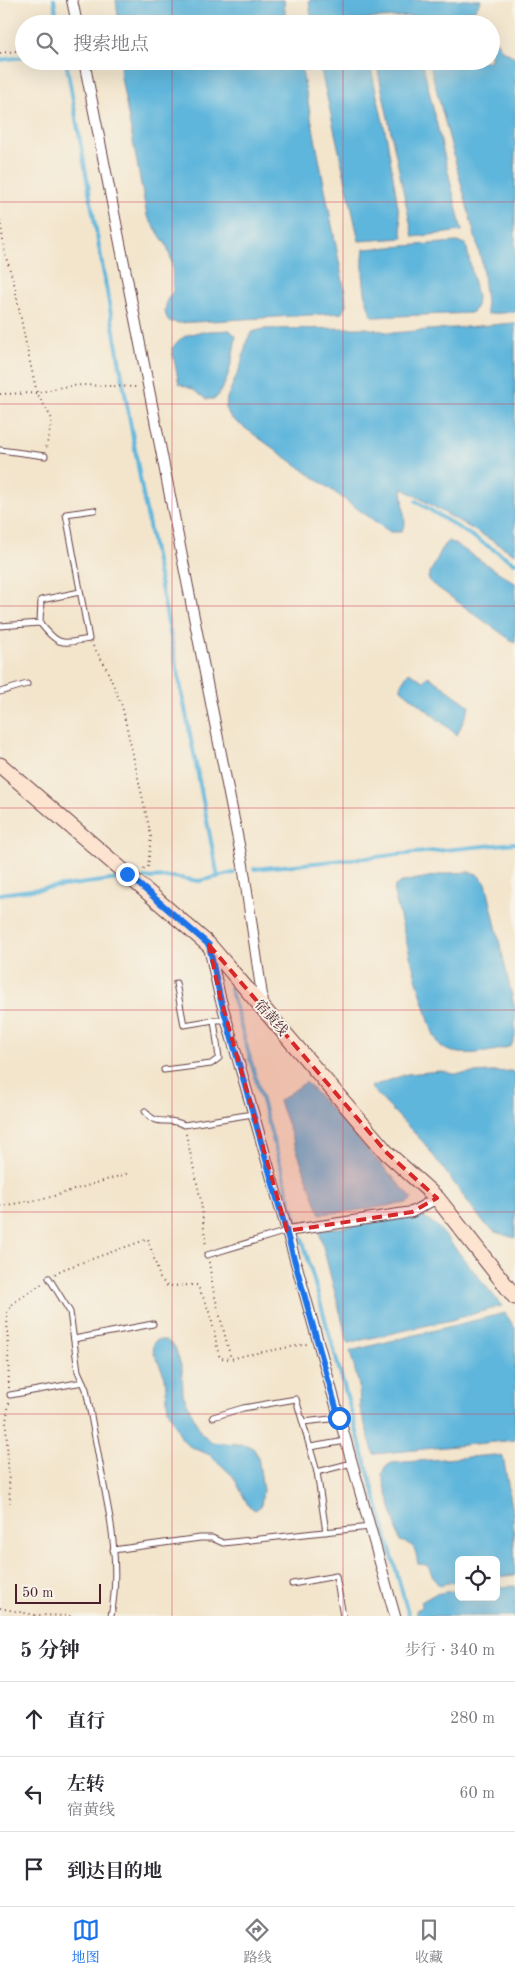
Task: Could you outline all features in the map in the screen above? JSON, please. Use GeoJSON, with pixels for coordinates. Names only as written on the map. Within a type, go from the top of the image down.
{"type":"FeatureCollection","features":[{"type":"Feature","properties":{"kind":"main road","name":"宿黄线"},"geometry":{"type":"LineString","coordinates":[[0,765],[209,945],[387,1153],[437,1198],[515,1297]]}},
{"type":"Feature","properties":{"kind":"street"},"geometry":{"type":"LineString","coordinates":[[72,0],[75,15]]}},
{"type":"Feature","properties":{"kind":"street"},"geometry":{"type":"LineString","coordinates":[[86,70],[243,865],[264,1010]]}},
{"type":"Feature","properties":{"kind":"street"},"geometry":{"type":"LineString","coordinates":[[209,945],[226,1020],[395,1616]]}},
{"type":"Feature","properties":{"kind":"street"},"geometry":{"type":"LineString","coordinates":[[287,1231],[412,1212],[437,1198]]}},
{"type":"Feature","properties":{"kind":"lane"},"geometry":{"type":"LineString","coordinates":[[0,450],[45,456]]}},
{"type":"Feature","properties":{"kind":"lane"},"geometry":{"type":"LineString","coordinates":[[80,592],[41,600],[40,623],[52,638],[63,644],[89,640],[66,514],[94,510]]}},
{"type":"Feature","properties":{"kind":"lane"},"geometry":{"type":"LineString","coordinates":[[0,626],[40,623]]}},
{"type":"Feature","properties":{"kind":"lane"},"geometry":{"type":"LineString","coordinates":[[0,692],[27,684]]}},
{"type":"Feature","properties":{"kind":"lane"},"geometry":{"type":"LineString","coordinates":[[176,983],[184,1025],[226,1020]]}},
{"type":"Feature","properties":{"kind":"lane"},"geometry":{"type":"LineString","coordinates":[[164,1070],[211,1064],[219,1058],[214,1020]]}},
{"type":"Feature","properties":{"kind":"lane"},"geometry":{"type":"LineString","coordinates":[[145,1111],[150,1119],[159,1122],[175,1120],[184,1125],[253,1114]]}},
{"type":"Feature","properties":{"kind":"lane"},"geometry":{"type":"LineString","coordinates":[[208,1255],[287,1231]]}},
{"type":"Feature","properties":{"kind":"lane"},"geometry":{"type":"LineString","coordinates":[[49,1278],[70,1312],[78,1370],[86,1389],[110,1518],[114,1600],[110,1616]]}},
{"type":"Feature","properties":{"kind":"lane"},"geometry":{"type":"LineString","coordinates":[[74,1339],[154,1324]]}},
{"type":"Feature","properties":{"kind":"lane"},"geometry":{"type":"LineString","coordinates":[[10,1395],[83,1382]]}},
{"type":"Feature","properties":{"kind":"lane"},"geometry":{"type":"LineString","coordinates":[[213,1417],[243,1408],[296,1399],[317,1472],[326,1532]]}},
{"type":"Feature","properties":{"kind":"lane"},"geometry":{"type":"LineString","coordinates":[[303,1422],[339,1418]]}},
{"type":"Feature","properties":{"kind":"lane"},"geometry":{"type":"LineString","coordinates":[[310,1447],[346,1441]]}},
{"type":"Feature","properties":{"kind":"lane"},"geometry":{"type":"LineString","coordinates":[[317,1472],[352,1463]]}},
{"type":"Feature","properties":{"kind":"lane"},"geometry":{"type":"LineString","coordinates":[[113,1550],[200,1538],[212,1538],[223,1543],[370,1527]]}},
{"type":"Feature","properties":{"kind":"lane"},"geometry":{"type":"LineString","coordinates":[[292,1584],[336,1576],[343,1616]]}},
{"type":"Feature","properties":{"kind":"path"},"geometry":{"type":"LineString","coordinates":[[0,54],[15,52]]}},
{"type":"Feature","properties":{"kind":"path"},"geometry":{"type":"LineString","coordinates":[[0,220],[5,254],[14,283],[37,393],[52,419],[45,456]]}},
{"type":"Feature","properties":{"kind":"path"},"geometry":{"type":"LineString","coordinates":[[0,394],[37,393],[62,387],[82,385],[129,387]]}},
{"type":"Feature","properties":{"kind":"path"},"geometry":{"type":"LineString","coordinates":[[89,640],[105,665],[122,706],[151,836],[148,867],[127,874]]}},
{"type":"Feature","properties":{"kind":"path"},"geometry":{"type":"LineString","coordinates":[[184,1125],[201,1201],[213,1289],[231,1359]]}},
{"type":"Feature","properties":{"kind":"path"},"geometry":{"type":"LineString","coordinates":[[0,1206],[44,1200],[129,1173]]}},
{"type":"Feature","properties":{"kind":"path"},"geometry":{"type":"LineString","coordinates":[[0,1608],[35,1615],[71,1616]]}},
{"type":"Feature","properties":{"kind":"highlighted area"},"geometry":{"type":"Polygon","coordinates":[[[209,945],[264,1010],[387,1153],[437,1198],[412,1212],[287,1231],[220,997],[209,945]]]}},
{"type":"Feature","properties":{"kind":"water"},"geometry":{"type":"Polygon","coordinates":[[[116,0],[284,0],[285,15],[118,15],[116,0]]]}},
{"type":"Feature","properties":{"kind":"water"},"geometry":{"type":"Polygon","coordinates":[[[309,0],[481,0],[475,10],[459,13],[428,15],[311,15],[309,0]]]}},
{"type":"Feature","properties":{"kind":"water"},"geometry":{"type":"Polygon","coordinates":[[[500,47],[515,57],[515,312],[487,314],[482,263],[431,70],[500,70],[500,47]]]}},
{"type":"Feature","properties":{"kind":"water"},"geometry":{"type":"Polygon","coordinates":[[[121,70],[302,70],[345,292],[346,305],[342,313],[178,323],[168,321],[165,312],[167,300],[173,291],[172,263],[167,246],[147,216],[121,70]]]}},
{"type":"Feature","properties":{"kind":"water"},"geometry":{"type":"Polygon","coordinates":[[[321,70],[371,70],[387,139],[403,238],[359,241],[321,70]]]}},
{"type":"Feature","properties":{"kind":"water"},"geometry":{"type":"Polygon","coordinates":[[[378,70],[424,70],[462,231],[413,237],[378,70]]]}},
{"type":"Feature","properties":{"kind":"water"},"geometry":{"type":"Polygon","coordinates":[[[457,242],[466,244],[477,297],[476,308],[471,313],[373,317],[367,303],[364,284],[364,249],[457,242]]]}},
{"type":"Feature","properties":{"kind":"water"},"geometry":{"type":"Polygon","coordinates":[[[515,323],[515,554],[402,488],[405,524],[401,532],[390,532],[231,418],[226,409],[227,398],[241,365],[247,340],[252,332],[264,329],[366,328],[392,333],[515,323]]]}},
{"type":"Feature","properties":{"kind":"water"},"geometry":{"type":"Polygon","coordinates":[[[230,330],[236,336],[232,361],[224,386],[215,399],[206,399],[192,389],[179,384],[172,349],[177,342],[183,337],[198,332],[230,330]]]}},
{"type":"Feature","properties":{"kind":"water"},"geometry":{"type":"Polygon","coordinates":[[[448,541],[515,583],[515,643],[430,582],[428,577],[444,545],[448,541]]]}},
{"type":"Feature","properties":{"kind":"water"},"geometry":{"type":"Polygon","coordinates":[[[409,672],[423,681],[428,676],[470,706],[457,735],[401,689],[401,684],[409,672]]]}},
{"type":"Feature","properties":{"kind":"water"},"geometry":{"type":"Polygon","coordinates":[[[470,872],[477,874],[486,883],[515,1010],[515,1037],[511,1046],[485,1052],[464,1053],[447,1050],[441,1046],[433,1033],[394,893],[395,886],[402,882],[450,873],[470,872]]]}},
{"type":"Feature","properties":{"kind":"water"},"geometry":{"type":"Polygon","coordinates":[[[441,1071],[454,1074],[511,1071],[515,1073],[515,1238],[495,1232],[483,1222],[424,1143],[370,1087],[407,1074],[441,1071]]]}},
{"type":"Feature","properties":{"kind":"water"},"geometry":{"type":"Polygon","coordinates":[[[306,1082],[412,1199],[407,1203],[320,1214],[279,1101],[306,1082]]]}},
{"type":"Feature","properties":{"kind":"water"},"geometry":{"type":"Polygon","coordinates":[[[417,1216],[426,1218],[438,1227],[502,1306],[451,1320],[348,1343],[319,1231],[417,1216]]]}},
{"type":"Feature","properties":{"kind":"water"},"geometry":{"type":"Polygon","coordinates":[[[505,1313],[515,1328],[515,1440],[374,1454],[360,1408],[359,1386],[350,1351],[505,1313]]]}},
{"type":"Feature","properties":{"kind":"water"},"geometry":{"type":"Polygon","coordinates":[[[156,1340],[166,1340],[175,1347],[182,1369],[183,1394],[201,1433],[212,1442],[248,1445],[254,1449],[258,1457],[263,1490],[261,1506],[255,1510],[248,1505],[233,1476],[210,1455],[189,1446],[182,1439],[168,1410],[165,1377],[154,1353],[153,1346],[156,1340]]]}},
{"type":"Feature","properties":{"kind":"water"},"geometry":{"type":"Polygon","coordinates":[[[495,1455],[503,1457],[513,1512],[515,1575],[500,1577],[500,1556],[455,1556],[455,1582],[438,1585],[427,1565],[418,1564],[414,1548],[400,1541],[382,1474],[385,1467],[392,1463],[495,1455]]]}},
{"type":"Feature","properties":{"kind":"water"},"geometry":{"type":"Polygon","coordinates":[[[515,1586],[515,1616],[417,1616],[416,1610],[421,1608],[421,1602],[435,1594],[455,1591],[455,1601],[500,1601],[500,1587],[515,1586]]]}},
{"type":"Feature","properties":{"kind":"waterway"},"geometry":{"type":"LineString","coordinates":[[54,0],[56,15]]}},
{"type":"Feature","properties":{"kind":"waterway"},"geometry":{"type":"LineString","coordinates":[[0,60],[15,58]]}},
{"type":"Feature","properties":{"kind":"waterway"},"geometry":{"type":"LineString","coordinates":[[68,70],[144,500],[218,877]]}},
{"type":"Feature","properties":{"kind":"waterway"},"geometry":{"type":"LineString","coordinates":[[416,501],[515,563]]}},
{"type":"Feature","properties":{"kind":"waterway"},"geometry":{"type":"LineString","coordinates":[[254,869],[515,843]]}},
{"type":"Feature","properties":{"kind":"waterway"},"geometry":{"type":"LineString","coordinates":[[145,878],[173,877],[199,881],[234,873]]}},
{"type":"Feature","properties":{"kind":"waterway"},"geometry":{"type":"LineString","coordinates":[[0,894],[118,879]]}},
{"type":"Feature","properties":{"kind":"waterway"},"geometry":{"type":"LineString","coordinates":[[230,988],[296,1220]]}},
{"type":"Feature","properties":{"kind":"waterway"},"geometry":{"type":"LineString","coordinates":[[302,1238],[409,1616]]}},
{"type":"Feature","properties":{"kind":"route"},"geometry":{"type":"LineString","coordinates":[[127,874],[209,945],[220,997],[339,1418]]}}]}
